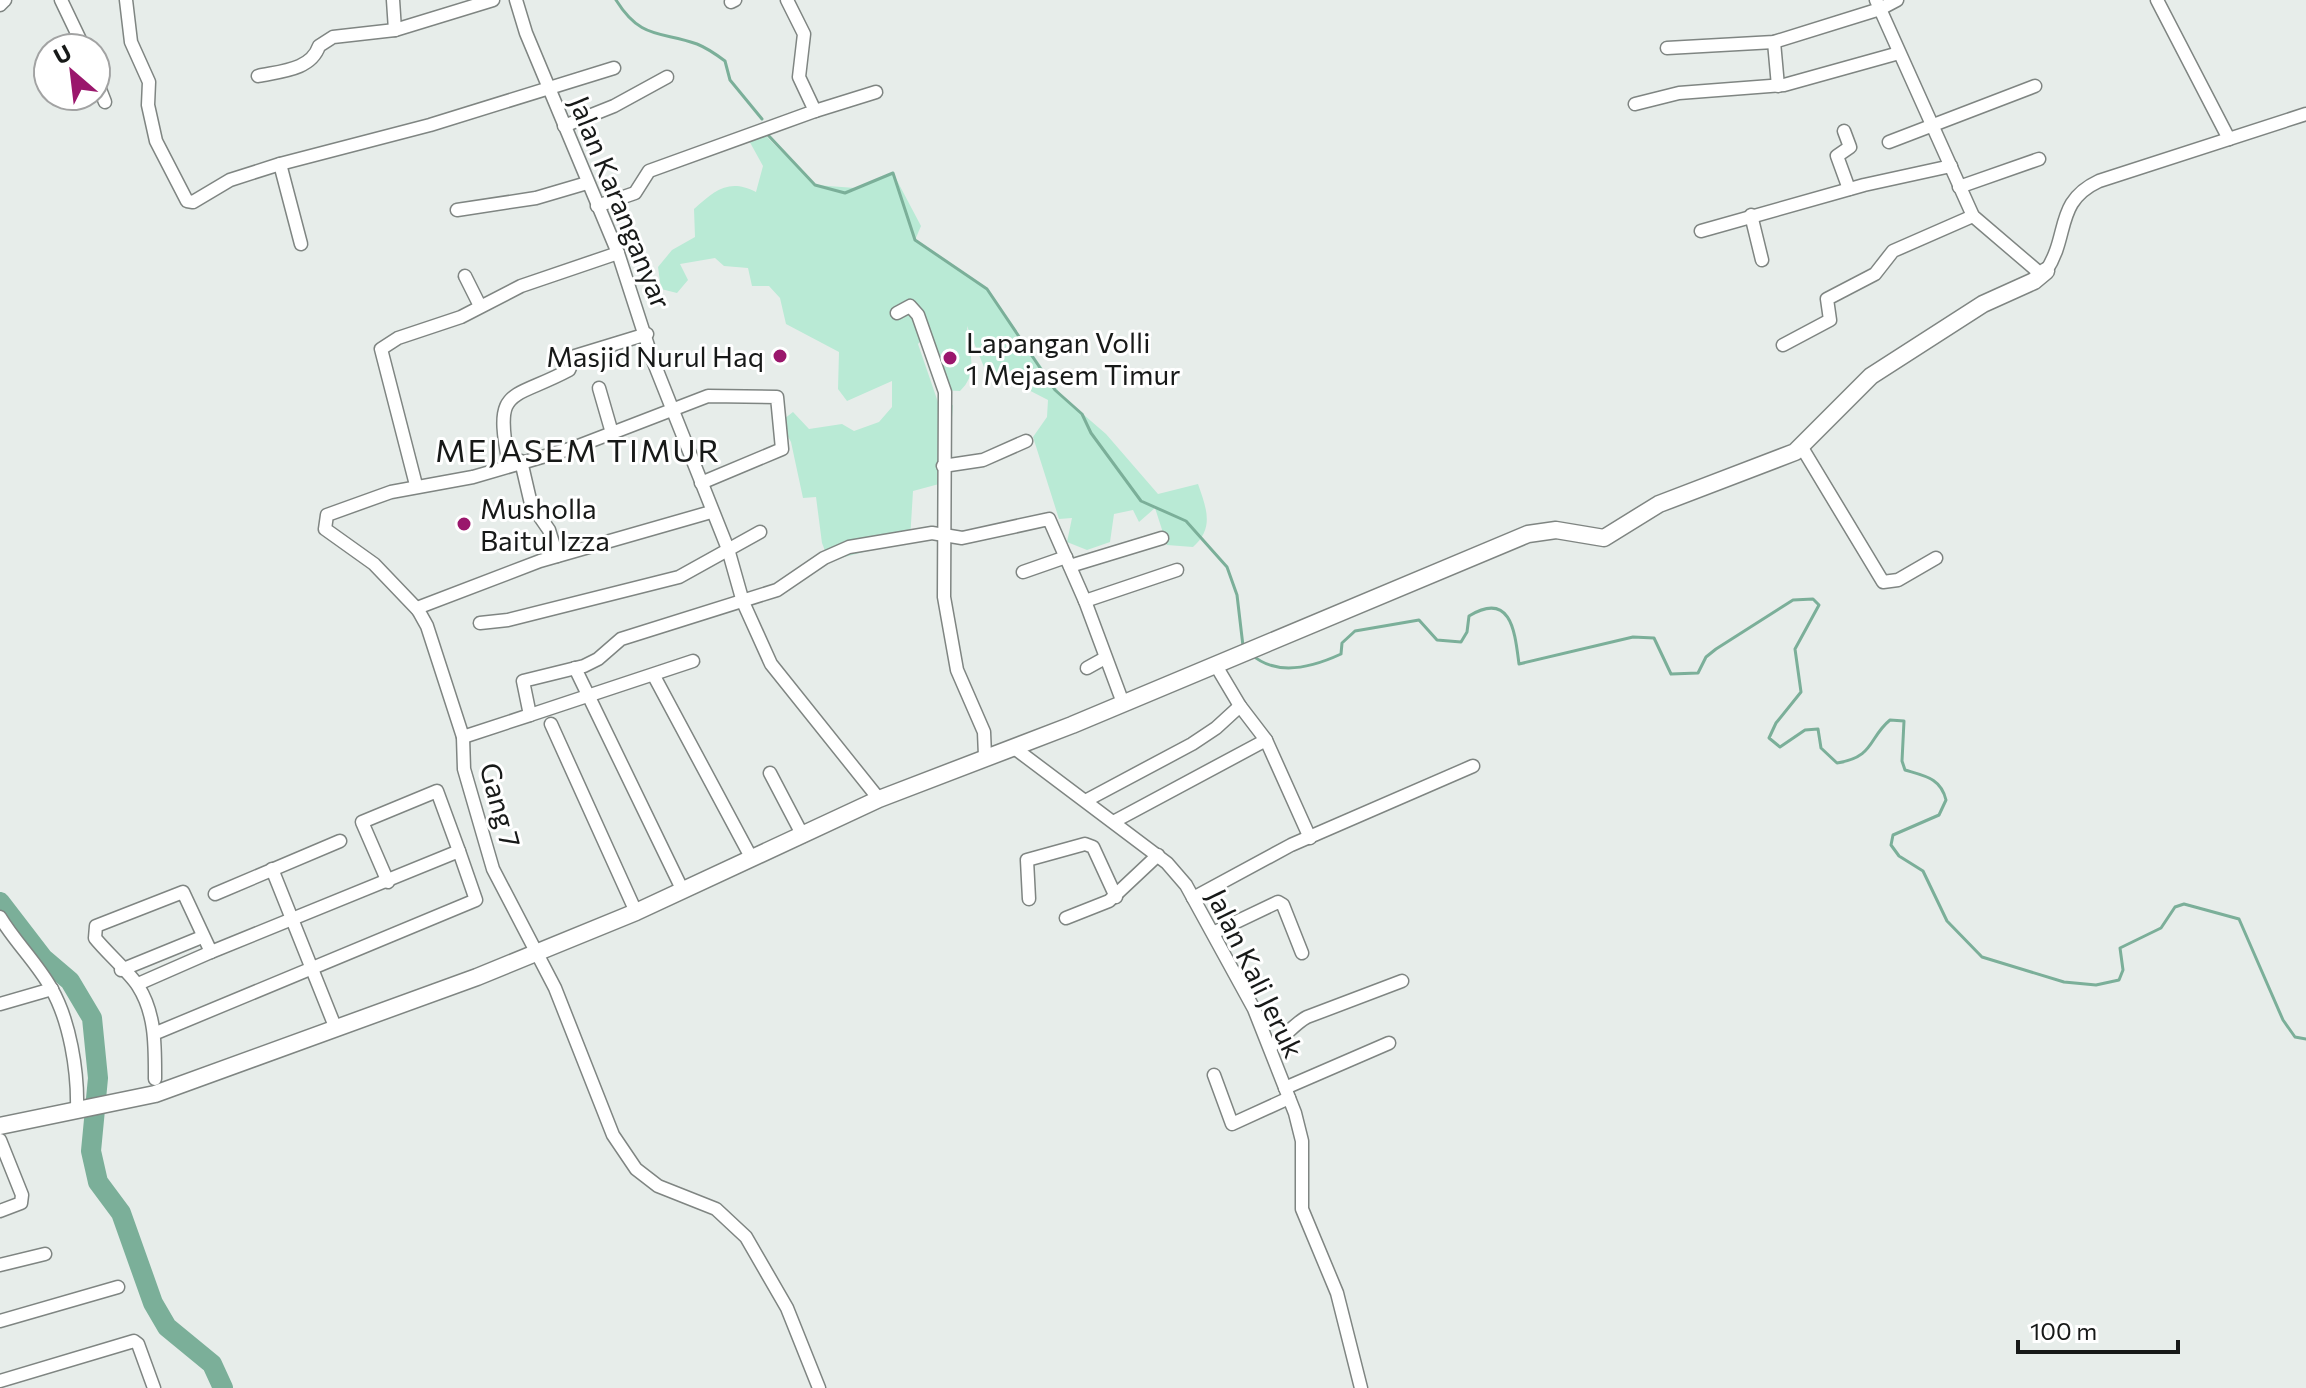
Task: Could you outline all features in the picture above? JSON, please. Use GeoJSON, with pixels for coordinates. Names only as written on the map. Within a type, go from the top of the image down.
{"type":"FeatureCollection","features":[{"type":"Feature","properties":{"kind":"street"},"geometry":{"type":"LineString","coordinates":[[0,5],[5,0]]}},
{"type":"Feature","properties":{"kind":"street"},"geometry":{"type":"LineString","coordinates":[[61,0],[76,32]]}},
{"type":"Feature","properties":{"kind":"street"},"geometry":{"type":"LineString","coordinates":[[126,0],[128,34],[149,82],[148,105],[152,128],[187,201],[198,200],[230,180],[280,164],[430,125],[614,68]]}},
{"type":"Feature","properties":{"kind":"street"},"geometry":{"type":"LineString","coordinates":[[393,0],[395,30]]}},
{"type":"Feature","properties":{"kind":"street"},"geometry":{"type":"LineString","coordinates":[[258,76],[307,63],[315,57],[319,46],[333,37],[395,30],[493,0]]}},
{"type":"Feature","properties":{"kind":"street","name":"Jalan Karanganyar"},"geometry":{"type":"LineString","coordinates":[[516,0],[564,126],[618,253],[647,334],[652,358],[675,408],[711,512],[728,549],[743,602],[781,680],[879,799]]}},
{"type":"Feature","properties":{"kind":"street"},"geometry":{"type":"LineString","coordinates":[[787,0],[804,34],[799,77],[815,111]]}},
{"type":"Feature","properties":{"kind":"street"},"geometry":{"type":"LineString","coordinates":[[1667,48],[1774,42],[1897,0]]}},
{"type":"Feature","properties":{"kind":"street"},"geometry":{"type":"LineString","coordinates":[[2157,0],[2229,139]]}},
{"type":"Feature","properties":{"kind":"street"},"geometry":{"type":"LineString","coordinates":[[1878,4],[1973,216],[2044,273]]}},
{"type":"Feature","properties":{"kind":"street"},"geometry":{"type":"LineString","coordinates":[[1774,42],[1778,86]]}},
{"type":"Feature","properties":{"kind":"street"},"geometry":{"type":"LineString","coordinates":[[1635,104],[1679,93],[1778,86],[1899,53]]}},
{"type":"Feature","properties":{"kind":"street"},"geometry":{"type":"LineString","coordinates":[[564,126],[614,106],[667,77]]}},
{"type":"Feature","properties":{"kind":"street"},"geometry":{"type":"LineString","coordinates":[[1889,142],[1933,128],[2035,86]]}},
{"type":"Feature","properties":{"kind":"street"},"geometry":{"type":"LineString","coordinates":[[597,206],[635,193],[649,171],[876,92]]}},
{"type":"Feature","properties":{"kind":"street"},"geometry":{"type":"LineString","coordinates":[[0,1126],[155,1094],[539,952],[636,912],[879,799],[1123,703],[1528,534],[1556,530],[1597,537],[1612,535],[1659,504],[1784,457],[1801,446],[1871,376],[1983,304],[2044,273],[2057,250],[2069,203],[2080,191],[2099,181],[2306,114]]}},
{"type":"Feature","properties":{"kind":"street"},"geometry":{"type":"LineString","coordinates":[[1844,131],[1850,147],[1837,156],[1849,189]]}},
{"type":"Feature","properties":{"kind":"street"},"geometry":{"type":"LineString","coordinates":[[1959,187],[2039,159]]}},
{"type":"Feature","properties":{"kind":"street"},"geometry":{"type":"LineString","coordinates":[[280,164],[301,244]]}},
{"type":"Feature","properties":{"kind":"street"},"geometry":{"type":"LineString","coordinates":[[1701,231],[1849,189],[1951,166]]}},
{"type":"Feature","properties":{"kind":"street"},"geometry":{"type":"LineString","coordinates":[[457,210],[536,198],[587,183]]}},
{"type":"Feature","properties":{"kind":"street"},"geometry":{"type":"LineString","coordinates":[[1751,215],[1762,260]]}},
{"type":"Feature","properties":{"kind":"street"},"geometry":{"type":"LineString","coordinates":[[1783,345],[1830,320],[1827,299],[1869,279],[1893,251],[1973,216]]}},
{"type":"Feature","properties":{"kind":"street"},"geometry":{"type":"LineString","coordinates":[[416,485],[379,352],[398,338],[461,317],[521,286],[618,253]]}},
{"type":"Feature","properties":{"kind":"street"},"geometry":{"type":"LineString","coordinates":[[465,276],[480,306]]}},
{"type":"Feature","properties":{"kind":"street"},"geometry":{"type":"LineString","coordinates":[[897,313],[910,306],[918,315],[944,389],[942,581],[965,694],[997,752]]}},
{"type":"Feature","properties":{"kind":"street"},"geometry":{"type":"LineString","coordinates":[[557,556],[549,530],[531,504],[502,415],[513,395],[569,370],[575,356],[647,334]]}},
{"type":"Feature","properties":{"kind":"street"},"geometry":{"type":"LineString","coordinates":[[599,388],[612,433]]}},
{"type":"Feature","properties":{"kind":"street"},"geometry":{"type":"LineString","coordinates":[[463,737],[419,607],[374,564],[325,529],[324,520],[333,512],[416,485],[473,477],[515,462],[573,448],[708,396],[739,394],[778,398],[782,449],[701,483]]}},
{"type":"Feature","properties":{"kind":"street"},"geometry":{"type":"LineString","coordinates":[[943,466],[983,460],[1026,441]]}},
{"type":"Feature","properties":{"kind":"street"},"geometry":{"type":"LineString","coordinates":[[1801,446],[1879,579],[1898,580],[1936,558]]}},
{"type":"Feature","properties":{"kind":"street"},"geometry":{"type":"LineString","coordinates":[[419,607],[557,556],[711,512]]}},
{"type":"Feature","properties":{"kind":"street"},"geometry":{"type":"LineString","coordinates":[[530,715],[521,681],[598,659],[621,639],[777,590],[824,558],[849,547],[919,534],[962,538],[1049,519],[1085,601],[1123,703]]}},
{"type":"Feature","properties":{"kind":"street"},"geometry":{"type":"LineString","coordinates":[[480,623],[522,617],[679,577],[760,532]]}},
{"type":"Feature","properties":{"kind":"street"},"geometry":{"type":"LineString","coordinates":[[1023,572],[1162,538]]}},
{"type":"Feature","properties":{"kind":"street"},"geometry":{"type":"LineString","coordinates":[[1085,601],[1177,570]]}},
{"type":"Feature","properties":{"kind":"street"},"geometry":{"type":"LineString","coordinates":[[1087,668],[1105,658]]}},
{"type":"Feature","properties":{"kind":"street","name":"Gang 7"},"geometry":{"type":"LineString","coordinates":[[693,661],[657,681],[587,695],[463,737],[464,769],[493,869],[539,952],[597,1087],[613,1135],[636,1169],[658,1186],[716,1209],[746,1237],[787,1308],[819,1388]]}},
{"type":"Feature","properties":{"kind":"street"},"geometry":{"type":"LineString","coordinates":[[1215,664],[1240,706],[1266,740],[1310,838]]}},
{"type":"Feature","properties":{"kind":"street"},"geometry":{"type":"LineString","coordinates":[[575,668],[682,889]]}},
{"type":"Feature","properties":{"kind":"street"},"geometry":{"type":"LineString","coordinates":[[657,681],[752,859]]}},
{"type":"Feature","properties":{"kind":"street"},"geometry":{"type":"LineString","coordinates":[[1087,800],[1192,744],[1240,706]]}},
{"type":"Feature","properties":{"kind":"street"},"geometry":{"type":"LineString","coordinates":[[551,724],[636,912]]}},
{"type":"Feature","properties":{"kind":"street"},"geometry":{"type":"LineString","coordinates":[[1115,821],[1266,740]]}},
{"type":"Feature","properties":{"kind":"street","name":"Jalan Kali Jeruk"},"geometry":{"type":"LineString","coordinates":[[997,752],[1087,800],[1158,855],[1180,876],[1213,933],[1270,1047],[1287,1093],[1302,1141],[1302,1209],[1337,1293],[1356,1387]]}},
{"type":"Feature","properties":{"kind":"street"},"geometry":{"type":"LineString","coordinates":[[1193,898],[1310,838],[1473,766]]}},
{"type":"Feature","properties":{"kind":"street"},"geometry":{"type":"LineString","coordinates":[[770,773],[803,836]]}},
{"type":"Feature","properties":{"kind":"street"},"geometry":{"type":"LineString","coordinates":[[156,1033],[476,900],[437,791],[361,820],[388,882]]}},
{"type":"Feature","properties":{"kind":"street"},"geometry":{"type":"LineString","coordinates":[[215,894],[340,841]]}},
{"type":"Feature","properties":{"kind":"street"},"geometry":{"type":"LineString","coordinates":[[1029,899],[1027,860],[1085,844],[1093,847],[1116,897]]}},
{"type":"Feature","properties":{"kind":"street"},"geometry":{"type":"LineString","coordinates":[[138,984],[459,851]]}},
{"type":"Feature","properties":{"kind":"street"},"geometry":{"type":"LineString","coordinates":[[1066,918],[1097,908],[1116,897],[1158,855]]}},
{"type":"Feature","properties":{"kind":"street"},"geometry":{"type":"LineString","coordinates":[[272,869],[295,918],[336,1029]]}},
{"type":"Feature","properties":{"kind":"street"},"geometry":{"type":"LineString","coordinates":[[155,1079],[156,1033],[138,984],[121,970],[95,938],[96,926],[183,892],[211,952]]}},
{"type":"Feature","properties":{"kind":"street"},"geometry":{"type":"LineString","coordinates":[[1213,933],[1278,902],[1283,905],[1302,953]]}},
{"type":"Feature","properties":{"kind":"street"},"geometry":{"type":"LineString","coordinates":[[0,917],[4,933],[52,989],[66,1028],[82,1108]]}},
{"type":"Feature","properties":{"kind":"street"},"geometry":{"type":"LineString","coordinates":[[121,970],[202,937]]}},
{"type":"Feature","properties":{"kind":"street"},"geometry":{"type":"LineString","coordinates":[[1270,1047],[1292,1034],[1298,1021],[1402,981]]}},
{"type":"Feature","properties":{"kind":"street"},"geometry":{"type":"LineString","coordinates":[[0,1004],[52,989]]}},
{"type":"Feature","properties":{"kind":"street"},"geometry":{"type":"LineString","coordinates":[[1214,1075],[1232,1124],[1389,1043]]}},
{"type":"Feature","properties":{"kind":"street"},"geometry":{"type":"LineString","coordinates":[[0,1140],[22,1195],[21,1203],[0,1211]]}},
{"type":"Feature","properties":{"kind":"street"},"geometry":{"type":"LineString","coordinates":[[0,1265],[45,1254]]}},
{"type":"Feature","properties":{"kind":"street"},"geometry":{"type":"LineString","coordinates":[[0,1321],[118,1287]]}},
{"type":"Feature","properties":{"kind":"street"},"geometry":{"type":"LineString","coordinates":[[0,1381],[134,1341],[138,1344],[154,1388]]}},
{"type":"Feature","properties":{"kind":"green space"},"geometry":{"type":"Polygon","coordinates":[[[762,132],[815,185],[855,188],[893,173],[921,226],[915,240],[987,289],[1062,396],[1106,434],[1158,494],[1198,484],[1207,517],[1200,540],[1193,547],[1167,545],[1155,508],[1139,522],[1133,510],[1114,514],[1110,542],[1087,550],[1067,542],[1072,518],[1059,519],[1033,437],[1047,417],[1048,400],[984,367],[967,326],[971,369],[960,391],[939,390],[929,332],[918,344],[940,408],[953,405],[951,430],[941,435],[939,484],[913,491],[910,540],[829,561],[822,543],[816,497],[803,498],[791,442],[780,422],[793,412],[809,429],[842,424],[854,431],[879,422],[892,407],[892,381],[847,401],[838,389],[839,352],[786,324],[780,298],[769,286],[752,286],[748,268],[724,266],[715,258],[680,264],[688,280],[677,293],[661,289],[658,267],[672,250],[695,237],[694,209],[709,196],[730,186],[756,192],[763,166],[747,137],[762,132]]]}},
{"type":"Feature","properties":{"kind":"waterway"},"geometry":{"type":"LineString","coordinates":[[616,0],[625,13],[643,28],[697,44],[725,61],[730,80],[762,119]]}},
{"type":"Feature","properties":{"kind":"waterway"},"geometry":{"type":"LineString","coordinates":[[768,135],[815,185],[845,193],[893,173],[915,240],[987,289],[1055,390],[1082,414],[1091,433],[1141,501],[1186,521],[1227,567],[1237,595],[1243,646]]}},
{"type":"Feature","properties":{"kind":"waterway"},"geometry":{"type":"LineString","coordinates":[[1251,654],[1272,666],[1307,666],[1341,654],[1342,643],[1355,631],[1419,620],[1437,640],[1461,642],[1467,632],[1469,616],[1483,609],[1494,608],[1509,619],[1519,664],[1633,637],[1654,638],[1671,674],[1698,673],[1706,657],[1716,649],[1793,600],[1813,599],[1819,605],[1795,649],[1801,692],[1776,723],[1769,738],[1780,747],[1805,730],[1818,729],[1821,748],[1837,763],[1865,752],[1890,720],[1904,721],[1902,761],[1905,770],[1936,782],[1946,800],[1939,815],[1893,835],[1891,845],[1899,856],[1923,871],[1947,921],[1982,957],[2064,982],[2096,985],[2119,980],[2123,970],[2120,948],[2161,928],[2175,907],[2184,904],[2239,919],[2283,1020],[2295,1037],[2306,1039]]}},
{"type":"Feature","properties":{"kind":"waterway"},"geometry":{"type":"LineString","coordinates":[[0,902],[43,958],[70,981],[92,1018],[98,1078],[91,1151],[98,1182],[121,1213],[153,1303],[167,1327],[212,1364],[223,1388]]}},
{"type":"Feature","properties":{"kind":"place","name":"Masjid Nurul Haq"},"geometry":{"type":"Point","coordinates":[780,356]}},
{"type":"Feature","properties":{"kind":"place","name":"Lapangan Volli 1 Mejasem Timur"},"geometry":{"type":"Point","coordinates":[950,358]}},
{"type":"Feature","properties":{"kind":"place","name":"Musholla Baitul Izza"},"geometry":{"type":"Point","coordinates":[464,524]}},
{"type":"Feature","properties":{"kind":"district","name":"MEJASEM TIMUR"},"geometry":{"type":"Point","coordinates":[578,449]}}]}
